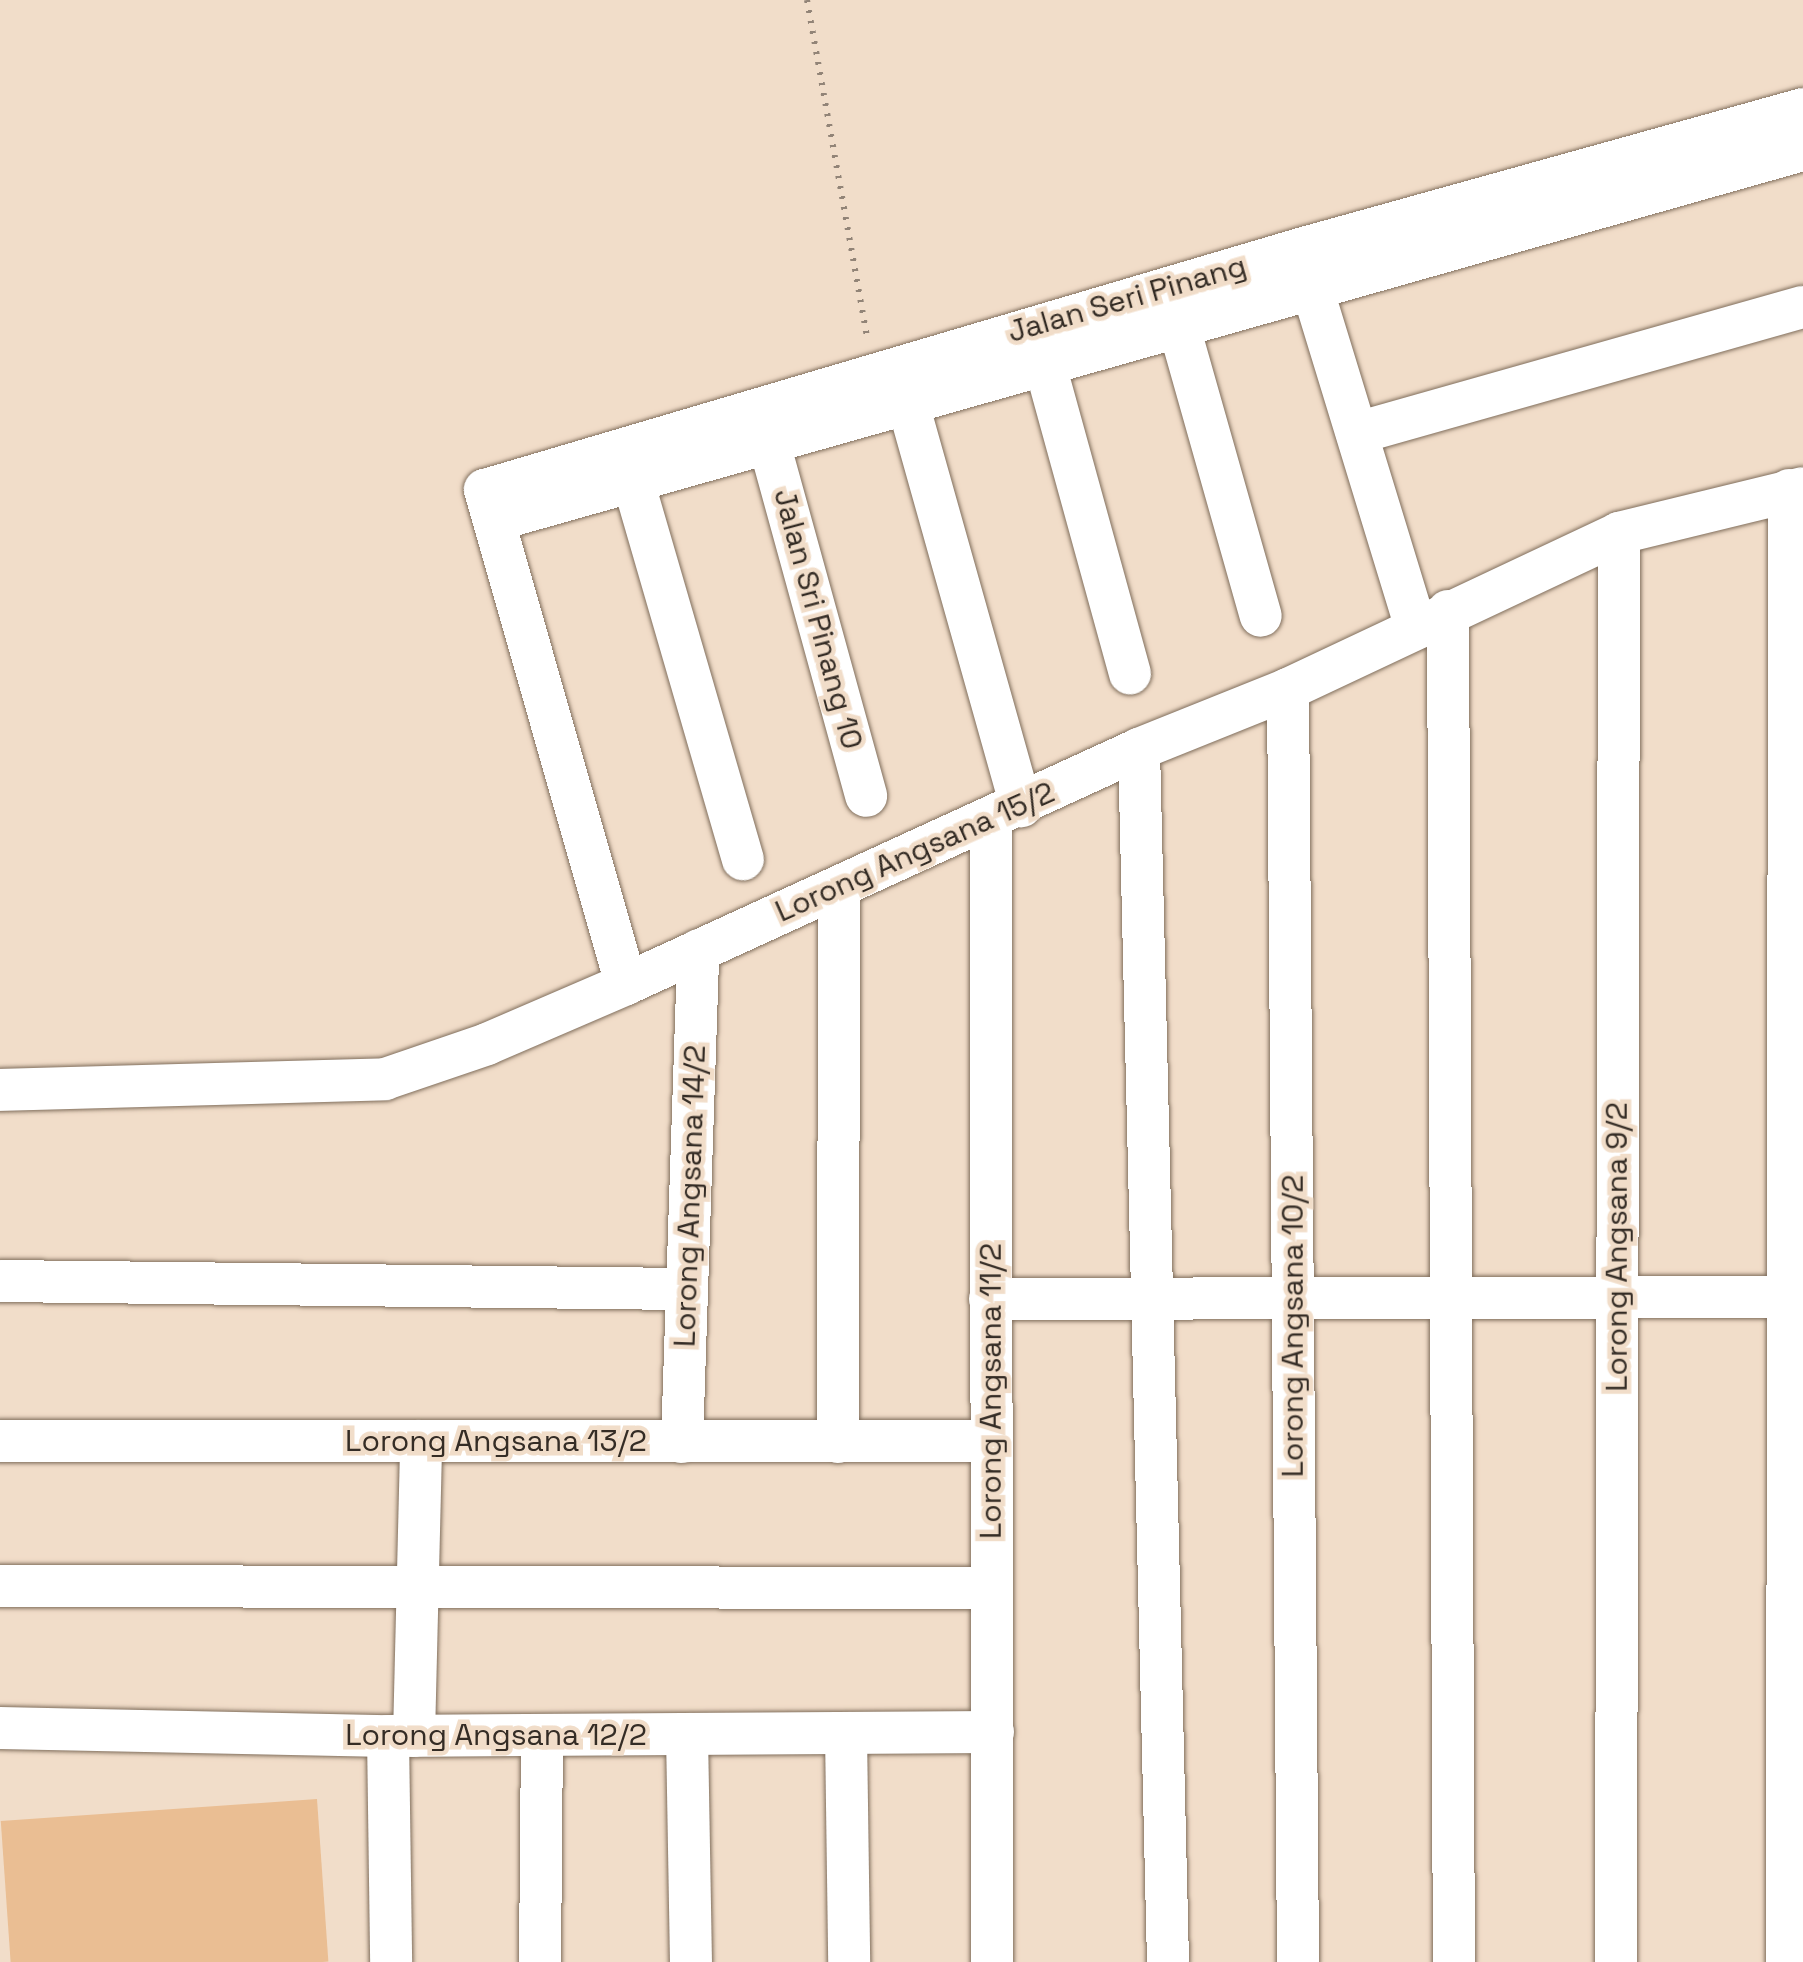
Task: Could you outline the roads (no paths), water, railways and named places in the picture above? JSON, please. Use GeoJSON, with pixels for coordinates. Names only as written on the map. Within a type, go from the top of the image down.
{"type":"FeatureCollection","features":[{"type":"Feature","properties":{"kind":"street","name":"Jalan Seri Pinang"},"geometry":{"type":"LineString","coordinates":[[496,520],[1179,327],[1307,269],[1803,109]]}},
{"type":"Feature","properties":{"kind":"street","name":"Jalan Seri Pinang"},"geometry":{"type":"LineString","coordinates":[[626,984],[485,490],[874,374],[1803,150]]}},
{"type":"Feature","properties":{"kind":"street"},"geometry":{"type":"LineString","coordinates":[[1307,269],[1357,433],[1432,620],[1451,1298],[1454,1962]]}},
{"type":"Feature","properties":{"kind":"street"},"geometry":{"type":"LineString","coordinates":[[1357,433],[1803,307]]}},
{"type":"Feature","properties":{"kind":"street"},"geometry":{"type":"LineString","coordinates":[[1179,327],[1261,616]]}},
{"type":"Feature","properties":{"kind":"street"},"geometry":{"type":"LineString","coordinates":[[1045,365],[1130,673]]}},
{"type":"Feature","properties":{"kind":"street","name":"Lorong Angsana 11/2"},"geometry":{"type":"LineString","coordinates":[[908,404],[1006,813],[990,1299],[992,1962]]}},
{"type":"Feature","properties":{"kind":"street","name":"Jalan Sri Pinang 10"},"geometry":{"type":"LineString","coordinates":[[769,443],[866,796]]}},
{"type":"Feature","properties":{"kind":"street"},"geometry":{"type":"LineString","coordinates":[[633,481],[743,859]]}},
{"type":"Feature","properties":{"kind":"street"},"geometry":{"type":"LineString","coordinates":[[1787,1962],[1796,489]]}},
{"type":"Feature","properties":{"kind":"street","name":"Lorong Angsana 15/2"},"geometry":{"type":"LineString","coordinates":[[0,1090],[385,1079],[487,1044],[626,984],[1139,749],[1288,689],[1619,532],[1796,489]]}},
{"type":"Feature","properties":{"kind":"street","name":"Lorong Angsana 9/2"},"geometry":{"type":"LineString","coordinates":[[1616,1962],[1619,532]]}},
{"type":"Feature","properties":{"kind":"street","name":"Lorong Angsana 10/2"},"geometry":{"type":"LineString","coordinates":[[1288,689],[1298,1962]]}},
{"type":"Feature","properties":{"kind":"street"},"geometry":{"type":"LineString","coordinates":[[1139,749],[1168,1962]]}},
{"type":"Feature","properties":{"kind":"street"},"geometry":{"type":"LineString","coordinates":[[838,1442],[839,888]]}},
{"type":"Feature","properties":{"kind":"street","name":"Lorong Angsana 14/2"},"geometry":{"type":"LineString","coordinates":[[682,1442],[698,950]]}},
{"type":"Feature","properties":{"kind":"street"},"geometry":{"type":"LineString","coordinates":[[0,1281],[687,1289]]}},
{"type":"Feature","properties":{"kind":"street"},"geometry":{"type":"LineString","coordinates":[[990,1299],[1794,1297]]}},
{"type":"Feature","properties":{"kind":"street","name":"Lorong Angsana 13/2"},"geometry":{"type":"LineString","coordinates":[[0,1440],[991,1442]]}},
{"type":"Feature","properties":{"kind":"street"},"geometry":{"type":"LineString","coordinates":[[390,1962],[401,1736],[417,1583],[421,1441]]}},
{"type":"Feature","properties":{"kind":"street"},"geometry":{"type":"LineString","coordinates":[[0,1586],[417,1583],[992,1588]]}},
{"type":"Feature","properties":{"kind":"street","name":"Lorong Angsana 12/2"},"geometry":{"type":"LineString","coordinates":[[0,1728],[401,1736],[993,1732]]}},
{"type":"Feature","properties":{"kind":"street"},"geometry":{"type":"LineString","coordinates":[[846,1733],[850,1962]]}},
{"type":"Feature","properties":{"kind":"street"},"geometry":{"type":"LineString","coordinates":[[687,1734],[691,1962]]}},
{"type":"Feature","properties":{"kind":"street"},"geometry":{"type":"LineString","coordinates":[[540,1962],[542,1735]]}}]}
